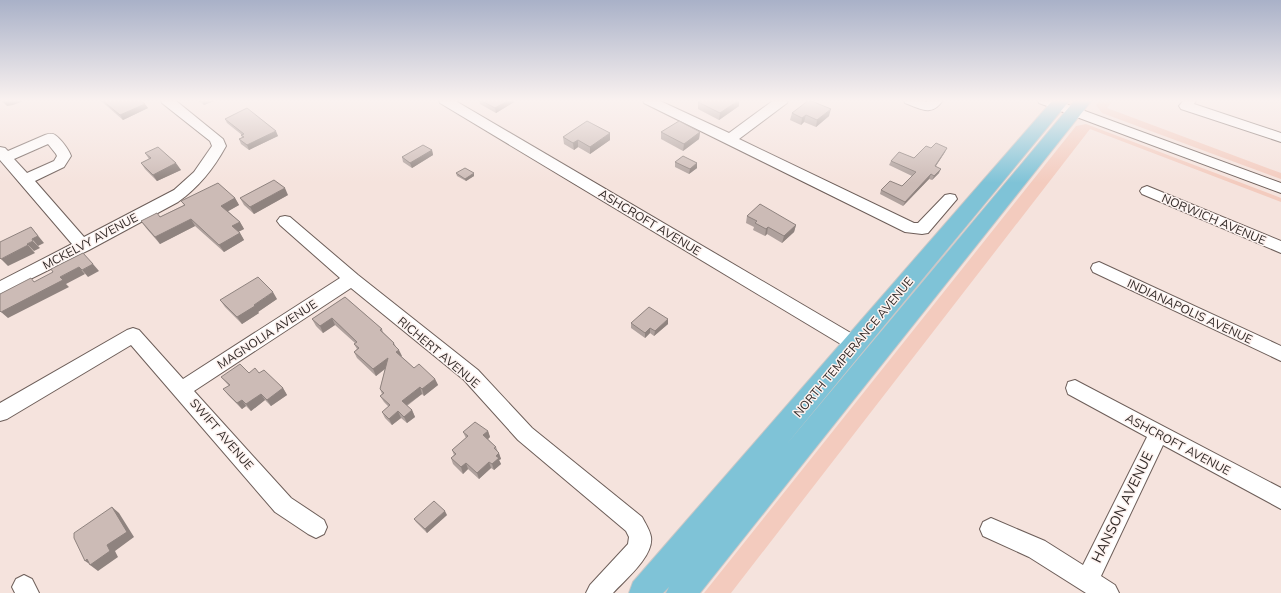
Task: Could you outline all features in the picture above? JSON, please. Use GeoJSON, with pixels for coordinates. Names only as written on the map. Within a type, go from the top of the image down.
{"type":"FeatureCollection","features":[{"type":"Feature","properties":{"kind":"main road","name":"NORTH TEMPERANCE AVENUE"},"geometry":{"type":"LineString","coordinates":[[644,593],[855,344],[1044,128]]}},
{"type":"Feature","properties":{"kind":"main road","name":"NORTH TEMPERANCE AVENUE"},"geometry":{"type":"LineString","coordinates":[[681,593],[1046,128]]}},
{"type":"Feature","properties":{"kind":"street","name":"MCKELVY AVENUE"},"geometry":{"type":"LineString","coordinates":[[0,288],[180,194],[215,155],[219,146],[216,139],[202,128]]}},
{"type":"Feature","properties":{"kind":"street","name":"ASHCROFT AVENUE"},"geometry":{"type":"LineString","coordinates":[[495,128],[855,344]]}},
{"type":"Feature","properties":{"kind":"street"},"geometry":{"type":"LineString","coordinates":[[706,128],[899,223],[917,230],[926,226],[950,199]]}},
{"type":"Feature","properties":{"kind":"street"},"geometry":{"type":"LineString","coordinates":[[730,139],[745,128]]}},
{"type":"Feature","properties":{"kind":"street"},"geometry":{"type":"LineString","coordinates":[[1128,128],[1281,188]]}},
{"type":"Feature","properties":{"kind":"street"},"geometry":{"type":"LineString","coordinates":[[1254,128],[1281,138]]}},
{"type":"Feature","properties":{"kind":"street"},"geometry":{"type":"LineString","coordinates":[[25,180],[58,164],[64,156],[50,138],[3,154],[25,180],[83,246]]}},
{"type":"Feature","properties":{"kind":"street","name":"NORWICH AVENUE"},"geometry":{"type":"LineString","coordinates":[[1147,191],[1281,247]]}},
{"type":"Feature","properties":{"kind":"street","name":"RICHERT AVENUE"},"geometry":{"type":"LineString","coordinates":[[285,221],[352,279],[471,375],[525,434],[634,524],[640,537],[638,549],[598,593]]}},
{"type":"Feature","properties":{"kind":"street","name":"INDIANAPOLIS AVENUE"},"geometry":{"type":"LineString","coordinates":[[1100,268],[1281,354]]}},
{"type":"Feature","properties":{"kind":"street","name":"MAGNOLIA AVENUE"},"geometry":{"type":"LineString","coordinates":[[182,389],[352,279]]}},
{"type":"Feature","properties":{"kind":"street","name":"SWIFT AVENUE"},"geometry":{"type":"LineString","coordinates":[[0,413],[133,335],[283,505],[316,527]]}},
{"type":"Feature","properties":{"kind":"street","name":"ASHCROFT AVENUE"},"geometry":{"type":"LineString","coordinates":[[1075,388],[1281,499]]}},
{"type":"Feature","properties":{"kind":"street","name":"HANSON AVENUE"},"geometry":{"type":"LineString","coordinates":[[1087,580],[1158,434]]}},
{"type":"Feature","properties":{"kind":"street"},"geometry":{"type":"LineString","coordinates":[[991,529],[1037,549],[1107,593]]}},
{"type":"Feature","properties":{"kind":"shaded area"},"geometry":{"type":"Polygon","coordinates":[[[1075,128],[1096,128],[1281,198],[1281,202],[1090,129],[731,593],[704,593],[1075,128]]]}},
{"type":"Feature","properties":{"kind":"shaded area"},"geometry":{"type":"Polygon","coordinates":[[[1142,128],[1160,128],[1281,173],[1281,179],[1142,128]]]}},
{"type":"Feature","properties":{"kind":"building"},"geometry":{"type":"Polygon","coordinates":[[[236,128],[272,128],[276,131],[247,145],[239,139],[244,137],[241,135],[244,134],[236,128]]]}},
{"type":"Feature","properties":{"kind":"building"},"geometry":{"type":"Polygon","coordinates":[[[577,128],[600,128],[610,133],[590,147],[578,140],[573,143],[563,137],[577,128]]]}},
{"type":"Feature","properties":{"kind":"building"},"geometry":{"type":"Polygon","coordinates":[[[668,128],[692,128],[700,132],[684,144],[661,132],[668,128]]]}},
{"type":"Feature","properties":{"kind":"building"},"geometry":{"type":"Polygon","coordinates":[[[936,143],[947,148],[935,166],[941,169],[934,176],[931,174],[905,202],[881,190],[890,181],[902,186],[916,172],[891,161],[899,152],[914,158],[926,146],[931,148],[936,143]]]}},
{"type":"Feature","properties":{"kind":"building"},"geometry":{"type":"Polygon","coordinates":[[[423,145],[432,150],[410,163],[402,157],[423,145]]]}},
{"type":"Feature","properties":{"kind":"building"},"geometry":{"type":"Polygon","coordinates":[[[158,147],[176,163],[153,175],[141,163],[151,158],[145,153],[158,147]]]}},
{"type":"Feature","properties":{"kind":"building"},"geometry":{"type":"Polygon","coordinates":[[[683,156],[697,163],[690,169],[675,162],[683,156]]]}},
{"type":"Feature","properties":{"kind":"building"},"geometry":{"type":"Polygon","coordinates":[[[465,168],[474,173],[465,179],[456,173],[465,168]]]}},
{"type":"Feature","properties":{"kind":"building"},"geometry":{"type":"Polygon","coordinates":[[[274,180],[285,188],[250,207],[240,198],[274,180]]]}},
{"type":"Feature","properties":{"kind":"building"},"geometry":{"type":"Polygon","coordinates":[[[218,183],[235,198],[221,206],[240,222],[232,226],[240,233],[219,245],[191,219],[155,237],[141,221],[157,213],[160,217],[185,205],[181,201],[218,183]]]}},
{"type":"Feature","properties":{"kind":"building"},"geometry":{"type":"Polygon","coordinates":[[[760,204],[796,225],[784,236],[768,227],[766,229],[755,223],[757,221],[747,216],[760,204]]]}},
{"type":"Feature","properties":{"kind":"building"},"geometry":{"type":"Polygon","coordinates":[[[31,227],[38,236],[32,239],[33,241],[27,244],[28,245],[1,259],[0,242],[31,227]]]}},
{"type":"Feature","properties":{"kind":"building"},"geometry":{"type":"Polygon","coordinates":[[[83,253],[93,264],[82,270],[79,267],[60,277],[63,280],[1,312],[0,311],[0,294],[31,278],[34,282],[53,272],[51,269],[83,253]]]}},
{"type":"Feature","properties":{"kind":"building"},"geometry":{"type":"Polygon","coordinates":[[[258,277],[273,292],[254,305],[255,306],[237,317],[220,300],[258,277]]]}},
{"type":"Feature","properties":{"kind":"building"},"geometry":{"type":"Polygon","coordinates":[[[345,297],[382,329],[380,330],[399,350],[396,352],[414,368],[419,364],[435,379],[422,389],[420,387],[402,401],[412,410],[404,417],[398,411],[389,419],[382,412],[390,405],[380,396],[384,393],[380,389],[388,358],[373,369],[354,352],[359,348],[354,344],[357,342],[332,318],[320,326],[312,319],[345,297]]]}},
{"type":"Feature","properties":{"kind":"building"},"geometry":{"type":"Polygon","coordinates":[[[649,307],[668,319],[655,331],[650,328],[645,333],[631,323],[649,307]]]}},
{"type":"Feature","properties":{"kind":"building"},"geometry":{"type":"Polygon","coordinates":[[[240,364],[249,373],[255,368],[259,373],[264,370],[283,388],[267,400],[261,394],[246,404],[242,400],[237,403],[223,389],[230,385],[221,377],[240,364]]]}},
{"type":"Feature","properties":{"kind":"building"},"geometry":{"type":"Polygon","coordinates":[[[475,422],[488,431],[483,435],[496,447],[494,448],[499,453],[496,456],[499,458],[492,464],[489,462],[477,473],[466,463],[461,467],[451,458],[456,454],[452,450],[468,436],[463,432],[475,422]]]}},
{"type":"Feature","properties":{"kind":"building"},"geometry":{"type":"Polygon","coordinates":[[[434,501],[445,511],[425,529],[414,519],[434,501]]]}},
{"type":"Feature","properties":{"kind":"building"},"geometry":{"type":"Polygon","coordinates":[[[112,507],[127,532],[107,545],[110,551],[90,565],[87,559],[85,561],[74,538],[74,533],[112,507]]]}}]}
